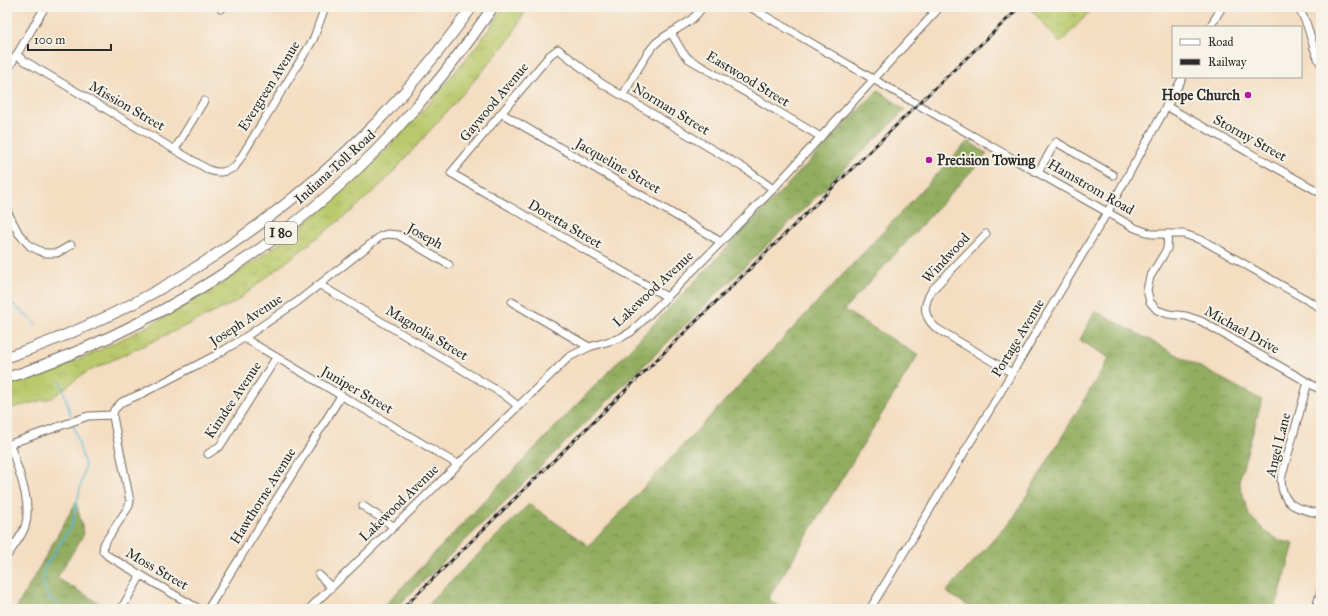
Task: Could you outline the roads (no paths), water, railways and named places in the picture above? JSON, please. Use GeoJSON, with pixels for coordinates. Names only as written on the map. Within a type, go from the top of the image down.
{"type":"FeatureCollection","features":[{"type":"Feature","properties":{"kind":"highway","name":"Indiana Toll Road"},"geometry":{"type":"LineString","coordinates":[[7,358],[88,325],[142,298],[227,247],[267,219],[349,150],[426,67],[472,7]]}},
{"type":"Feature","properties":{"kind":"highway","name":"Indiana Toll Road"},"geometry":{"type":"LineString","coordinates":[[7,378],[61,358],[143,320],[208,283],[275,237],[333,190],[391,135],[440,78],[493,7]]}},
{"type":"Feature","properties":{"kind":"street"},"geometry":{"type":"LineString","coordinates":[[7,71],[45,7]]}},
{"type":"Feature","properties":{"kind":"street","name":"Evergreen Avenue"},"geometry":{"type":"LineString","coordinates":[[226,172],[235,167],[313,40],[325,7]]}},
{"type":"Feature","properties":{"kind":"street"},"geometry":{"type":"LineString","coordinates":[[623,95],[652,48],[661,39],[690,22],[702,7]]}},
{"type":"Feature","properties":{"kind":"street","name":"Hamstrom Road"},"geometry":{"type":"LineString","coordinates":[[750,7],[873,79],[1108,211],[1135,228],[1152,234],[1184,234],[1204,241],[1321,308]]}},
{"type":"Feature","properties":{"kind":"street"},"geometry":{"type":"LineString","coordinates":[[926,7],[937,10]]}},
{"type":"Feature","properties":{"kind":"street"},"geometry":{"type":"LineString","coordinates":[[1211,26],[1222,7]]}},
{"type":"Feature","properties":{"kind":"street"},"geometry":{"type":"LineString","coordinates":[[1297,7],[1306,22],[1315,52],[1321,64]]}},
{"type":"Feature","properties":{"kind":"street","name":"Lakewood Avenue"},"geometry":{"type":"LineString","coordinates":[[309,609],[569,357],[579,351],[620,338],[631,332],[774,189],[937,10]]}},
{"type":"Feature","properties":{"kind":"street","name":"Eastwood Street"},"geometry":{"type":"LineString","coordinates":[[671,33],[678,47],[689,59],[821,137]]}},
{"type":"Feature","properties":{"kind":"street","name":"Norman Street"},"geometry":{"type":"LineString","coordinates":[[558,49],[601,84],[623,95],[747,170],[774,189]]}},
{"type":"Feature","properties":{"kind":"street","name":"Gaywood Avenue"},"geometry":{"type":"LineString","coordinates":[[451,173],[550,54],[558,49]]}},
{"type":"Feature","properties":{"kind":"street","name":"Mission Street"},"geometry":{"type":"LineString","coordinates":[[17,55],[23,60],[209,170],[217,173],[226,172]]}},
{"type":"Feature","properties":{"kind":"street","name":"Portage Avenue"},"geometry":{"type":"LineString","coordinates":[[874,608],[1108,211],[1182,78]]}},
{"type":"Feature","properties":{"kind":"street"},"geometry":{"type":"LineString","coordinates":[[175,149],[204,102]]}},
{"type":"Feature","properties":{"kind":"street","name":"Stormy Street"},"geometry":{"type":"LineString","coordinates":[[1166,106],[1321,193]]}},
{"type":"Feature","properties":{"kind":"street","name":"Jacqueline Street"},"geometry":{"type":"LineString","coordinates":[[501,113],[721,242]]}},
{"type":"Feature","properties":{"kind":"street"},"geometry":{"type":"LineString","coordinates":[[1038,172],[1056,142],[1113,175]]}},
{"type":"Feature","properties":{"kind":"street","name":"Doretta Street"},"geometry":{"type":"LineString","coordinates":[[451,173],[667,297]]}},
{"type":"Feature","properties":{"kind":"street"},"geometry":{"type":"LineString","coordinates":[[7,211],[19,234],[30,246],[44,253],[57,253],[71,245]]}},
{"type":"Feature","properties":{"kind":"street","name":"Joseph"},"geometry":{"type":"LineString","coordinates":[[387,234],[398,235],[449,265]]}},
{"type":"Feature","properties":{"kind":"street","name":"Joseph Avenue"},"geometry":{"type":"LineString","coordinates":[[113,415],[114,410],[122,402],[209,358],[244,338],[297,302],[381,236],[387,234]]}},
{"type":"Feature","properties":{"kind":"street","name":"Windwood"},"geometry":{"type":"LineString","coordinates":[[986,234],[934,289],[928,298],[925,307],[926,315],[936,328],[1012,373]]}},
{"type":"Feature","properties":{"kind":"street","name":"Michael Drive"},"geometry":{"type":"LineString","coordinates":[[1168,234],[1166,249],[1150,277],[1147,290],[1150,302],[1157,310],[1168,314],[1186,316],[1201,321],[1321,390]]}},
{"type":"Feature","properties":{"kind":"street","name":"Magnolia Street"},"geometry":{"type":"LineString","coordinates":[[320,285],[503,394],[518,406]]}},
{"type":"Feature","properties":{"kind":"street"},"geometry":{"type":"LineString","coordinates":[[512,302],[589,347]]}},
{"type":"Feature","properties":{"kind":"street","name":"Juniper Street"},"geometry":{"type":"LineString","coordinates":[[244,338],[457,464]]}},
{"type":"Feature","properties":{"kind":"street","name":"Kimdee Avenue"},"geometry":{"type":"LineString","coordinates":[[208,454],[220,446],[276,358]]}},
{"type":"Feature","properties":{"kind":"street","name":"Angel Lane"},"geometry":{"type":"LineString","coordinates":[[1308,382],[1281,479],[1281,491],[1286,500],[1294,507],[1321,514]]}},
{"type":"Feature","properties":{"kind":"street","name":"Hawthorne Avenue"},"geometry":{"type":"LineString","coordinates":[[208,609],[341,396]]}},
{"type":"Feature","properties":{"kind":"street"},"geometry":{"type":"LineString","coordinates":[[7,556],[24,528],[28,514],[26,499],[8,444],[88,416],[113,415]]}},
{"type":"Feature","properties":{"kind":"street","name":"Moss Street"},"geometry":{"type":"LineString","coordinates":[[113,415],[130,501],[129,506],[104,544],[103,551],[108,556],[199,609]]}},
{"type":"Feature","properties":{"kind":"street"},"geometry":{"type":"LineString","coordinates":[[363,506],[393,526]]}},
{"type":"Feature","properties":{"kind":"street"},"geometry":{"type":"LineString","coordinates":[[7,541],[14,545]]}},
{"type":"Feature","properties":{"kind":"street"},"geometry":{"type":"LineString","coordinates":[[123,606],[141,575]]}},
{"type":"Feature","properties":{"kind":"street"},"geometry":{"type":"LineString","coordinates":[[319,575],[331,587]]}},
{"type":"Feature","properties":{"kind":"street"},"geometry":{"type":"LineString","coordinates":[[1316,609],[1321,590]]}},
{"type":"Feature","properties":{"kind":"waterway"},"geometry":{"type":"LineString","coordinates":[[7,299],[36,324]]}},
{"type":"Feature","properties":{"kind":"waterway"},"geometry":{"type":"LineString","coordinates":[[61,381],[72,420]]}},
{"type":"Feature","properties":{"kind":"waterway"},"geometry":{"type":"LineString","coordinates":[[65,609],[50,599],[42,584],[44,569],[72,525],[85,466],[73,423]]}},
{"type":"Feature","properties":{"kind":"railway"},"geometry":{"type":"LineString","coordinates":[[402,609],[918,104],[1020,7]]}},
{"type":"Feature","properties":{"kind":"place","name":"Hope Church"},"geometry":{"type":"Point","coordinates":[1248,95]}},
{"type":"Feature","properties":{"kind":"place","name":"Precision Towing"},"geometry":{"type":"Point","coordinates":[929,160]}}]}
